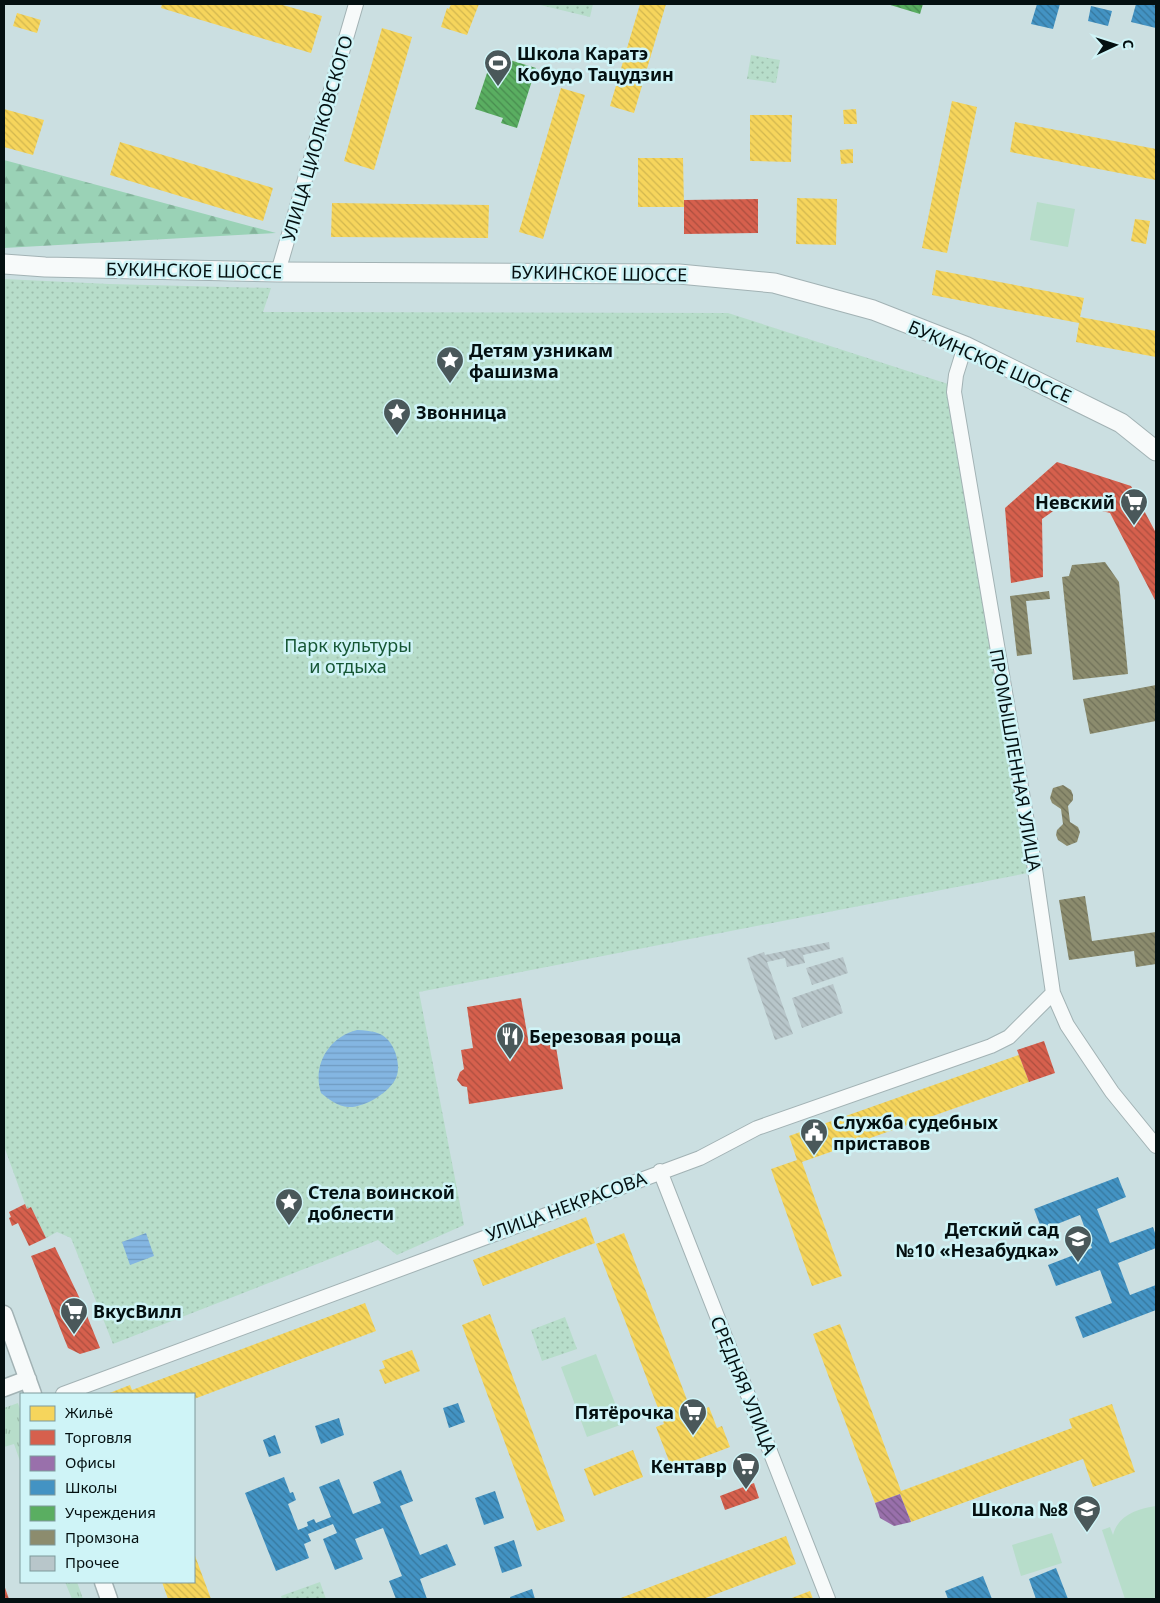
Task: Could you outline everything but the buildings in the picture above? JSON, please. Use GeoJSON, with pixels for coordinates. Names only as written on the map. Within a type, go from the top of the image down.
{"type":"FeatureCollection","features":[{"type":"Feature","properties":{"kind":"main road","name":"БУКИНСКОЕ ШОССЕ"},"geometry":{"type":"LineString","coordinates":[[4,264],[45,267],[278,272],[679,274],[774,283],[873,310],[965,346],[1121,423],[1156,451]]}},
{"type":"Feature","properties":{"kind":"street","name":"УЛИЦА ЦИОЛКОВСКОГО"},"geometry":{"type":"LineString","coordinates":[[278,272],[356,4]]}},
{"type":"Feature","properties":{"kind":"street","name":"ПРОМЫШЛЕННАЯ УЛИЦА"},"geometry":{"type":"LineString","coordinates":[[965,346],[956,375],[954,392],[1035,869],[1053,993],[1067,1026],[1112,1092],[1156,1146]]}},
{"type":"Feature","properties":{"kind":"street","name":"УЛИЦА НЕКРАСОВА"},"geometry":{"type":"LineString","coordinates":[[66,1393],[712,1152],[757,1128],[991,1046],[1009,1036],[1053,993]]}},
{"type":"Feature","properties":{"kind":"street","name":"СРЕДНЯЯ УЛИЦА"},"geometry":{"type":"LineString","coordinates":[[660,1171],[828,1599]]}},
{"type":"Feature","properties":{"kind":"street"},"geometry":{"type":"LineString","coordinates":[[4,1314],[30,1387],[4,1388]]}},
{"type":"Feature","properties":{"kind":"street"},"geometry":{"type":"LineString","coordinates":[[103,1583],[109,1599]]}},
{"type":"Feature","properties":{"kind":"green space"},"geometry":{"type":"Polygon","coordinates":[[[536,4],[593,4],[590,17],[536,4]]]}},
{"type":"Feature","properties":{"kind":"green space"},"geometry":{"type":"Polygon","coordinates":[[[751,55],[780,60],[776,83],[747,79],[751,55]]]}},
{"type":"Feature","properties":{"kind":"green space"},"geometry":{"type":"Polygon","coordinates":[[[4,160],[276,233],[4,248],[4,160]]]}},
{"type":"Feature","properties":{"kind":"green space"},"geometry":{"type":"Polygon","coordinates":[[[1037,202],[1075,209],[1068,247],[1030,240],[1037,202]]]}},
{"type":"Feature","properties":{"kind":"green space","name":"Парк культуры и отдыха"},"geometry":{"type":"Polygon","coordinates":[[[4,279],[271,288],[263,312],[728,313],[948,384],[1028,873],[419,992],[464,1225],[397,1255],[378,1240],[113,1344],[71,1238],[57,1232],[46,1238],[31,1207],[27,1209],[4,1146],[4,279]]]}},
{"type":"Feature","properties":{"kind":"green space"},"geometry":{"type":"Polygon","coordinates":[[[565,1317],[577,1349],[542,1361],[531,1330],[565,1317]]]}},
{"type":"Feature","properties":{"kind":"green space"},"geometry":{"type":"Polygon","coordinates":[[[596,1354],[623,1424],[587,1437],[561,1367],[596,1354]]]}},
{"type":"Feature","properties":{"kind":"green space"},"geometry":{"type":"Polygon","coordinates":[[[18,1403],[20,1409],[20,1461],[14,1444],[4,1447],[4,1408],[18,1403]]]}},
{"type":"Feature","properties":{"kind":"green space"},"geometry":{"type":"Polygon","coordinates":[[[1156,1506],[1156,1599],[1125,1599],[1102,1530],[1110,1527],[1113,1535],[1119,1522],[1129,1514],[1156,1506]]]}},
{"type":"Feature","properties":{"kind":"green space"},"geometry":{"type":"Polygon","coordinates":[[[1052,1533],[1062,1563],[1021,1576],[1012,1545],[1052,1533]]]}},
{"type":"Feature","properties":{"kind":"green space"},"geometry":{"type":"Polygon","coordinates":[[[320,1582],[326,1599],[282,1599],[281,1596],[320,1582]]]}},
{"type":"Feature","properties":{"kind":"green space"},"geometry":{"type":"Polygon","coordinates":[[[65,1583],[77,1583],[83,1599],[72,1599],[65,1583]]]}},
{"type":"Feature","properties":{"kind":"water"},"geometry":{"type":"Polygon","coordinates":[[[357,1030],[377,1033],[389,1041],[396,1053],[398,1072],[393,1084],[382,1094],[361,1105],[345,1107],[333,1102],[321,1093],[319,1072],[325,1054],[331,1046],[338,1039],[357,1030]]]}},
{"type":"Feature","properties":{"kind":"water"},"geometry":{"type":"Polygon","coordinates":[[[146,1233],[154,1256],[130,1265],[122,1242],[146,1233]]]}},
{"type":"Feature","properties":{"kind":"place","name":"Школа Каратэ Кобудо Тацудзин"},"geometry":{"type":"Point","coordinates":[498,87]}},
{"type":"Feature","properties":{"kind":"place","name":"Детям узникам фашизма"},"geometry":{"type":"Point","coordinates":[450,384]}},
{"type":"Feature","properties":{"kind":"place","name":"Звонница"},"geometry":{"type":"Point","coordinates":[397,436]}},
{"type":"Feature","properties":{"kind":"place","name":"Невский"},"geometry":{"type":"Point","coordinates":[1134,526]}},
{"type":"Feature","properties":{"kind":"place","name":"Березовая роща"},"geometry":{"type":"Point","coordinates":[510,1060]}},
{"type":"Feature","properties":{"kind":"place","name":"Служба судебных приставов"},"geometry":{"type":"Point","coordinates":[814,1156]}},
{"type":"Feature","properties":{"kind":"place","name":"Стела воинской доблести"},"geometry":{"type":"Point","coordinates":[289,1226]}},
{"type":"Feature","properties":{"kind":"place","name":"Детский сад №10 «Незабудка»"},"geometry":{"type":"Point","coordinates":[1078,1263]}},
{"type":"Feature","properties":{"kind":"place","name":"ВкусВилл"},"geometry":{"type":"Point","coordinates":[74,1335]}},
{"type":"Feature","properties":{"kind":"place","name":"Пятёрочка"},"geometry":{"type":"Point","coordinates":[693,1436]}},
{"type":"Feature","properties":{"kind":"place","name":"Кентавр"},"geometry":{"type":"Point","coordinates":[746,1490]}},
{"type":"Feature","properties":{"kind":"place","name":"Школа №8"},"geometry":{"type":"Point","coordinates":[1087,1533]}}]}
